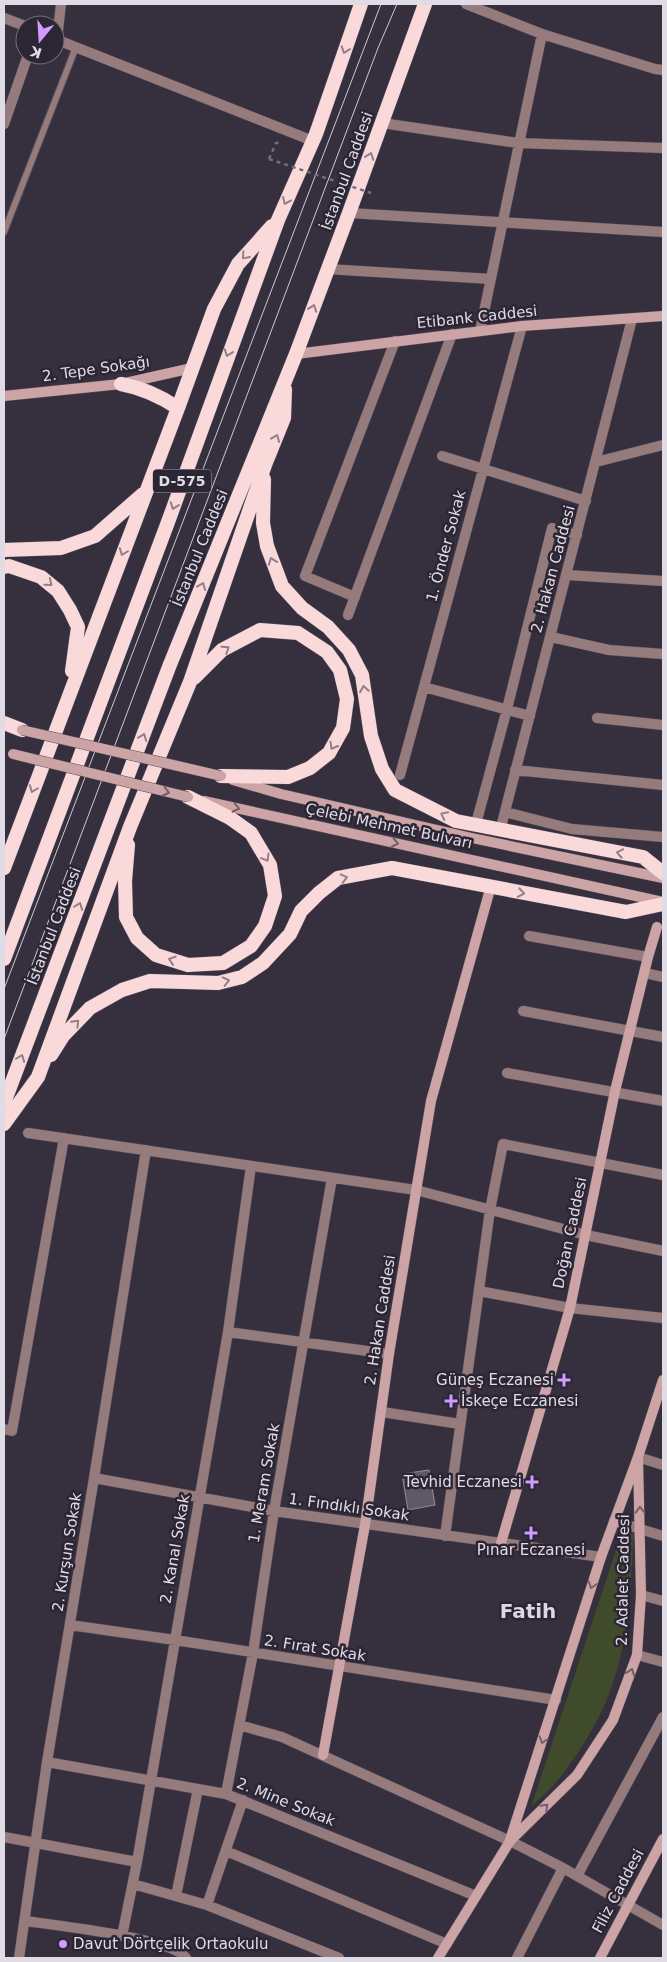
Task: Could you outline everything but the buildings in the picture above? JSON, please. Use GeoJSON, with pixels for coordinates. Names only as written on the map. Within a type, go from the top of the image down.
{"type":"FeatureCollection","features":[{"type":"Feature","properties":{"kind":"highway","name":"D-575"},"geometry":{"type":"LineString","coordinates":[[4,959],[168,522],[278,220],[313,141],[361,4]]}},
{"type":"Feature","properties":{"kind":"highway","name":"İstanbul Caddesi"},"geometry":{"type":"LineString","coordinates":[[4,1103],[169,667],[296,354],[425,4]]}},
{"type":"Feature","properties":{"kind":"highway"},"geometry":{"type":"LineString","coordinates":[[4,868],[214,309],[238,264],[278,220]]}},
{"type":"Feature","properties":{"kind":"highway"},"geometry":{"type":"LineString","coordinates":[[38,1076],[130,826],[190,682],[265,465],[284,418],[286,378]]}},
{"type":"Feature","properties":{"kind":"highway"},"geometry":{"type":"LineString","coordinates":[[121,384],[140,387],[158,395],[178,408]]}},
{"type":"Feature","properties":{"kind":"highway"},"geometry":{"type":"LineString","coordinates":[[265,465],[263,523],[267,546],[282,586],[302,608],[328,627],[350,650],[362,674],[371,736],[382,768],[395,790],[456,821],[643,857],[663,873]]}},
{"type":"Feature","properties":{"kind":"highway"},"geometry":{"type":"LineString","coordinates":[[4,550],[61,548],[95,536],[146,492]]}},
{"type":"Feature","properties":{"kind":"highway"},"geometry":{"type":"LineString","coordinates":[[4,567],[9,566],[41,577],[58,590],[70,610],[78,627],[69,694]]}},
{"type":"Feature","properties":{"kind":"highway"},"geometry":{"type":"LineString","coordinates":[[190,682],[222,650],[260,630],[298,633],[327,652],[340,670],[347,699],[346,708],[343,728],[329,753],[310,768],[288,777],[221,776]]}},
{"type":"Feature","properties":{"kind":"highway"},"geometry":{"type":"LineString","coordinates":[[4,723],[22,730]]}},
{"type":"Feature","properties":{"kind":"highway"},"geometry":{"type":"LineString","coordinates":[[130,826],[125,881],[126,917],[137,938],[156,954],[188,965],[223,962],[251,946],[265,926],[275,896],[270,865],[251,833],[230,818],[188,797]]}},
{"type":"Feature","properties":{"kind":"highway"},"geometry":{"type":"LineString","coordinates":[[4,855],[16,834]]}},
{"type":"Feature","properties":{"kind":"highway"},"geometry":{"type":"LineString","coordinates":[[4,1124],[64,1036],[90,1008],[122,990],[150,981],[218,983],[242,977],[263,963],[290,934],[301,911],[338,878],[392,868],[626,912],[663,903]]}},
{"type":"Feature","properties":{"kind":"main road","name":"Etibank Caddesi"},"geometry":{"type":"LineString","coordinates":[[296,354],[480,330],[663,316]]}},
{"type":"Feature","properties":{"kind":"main road","name":"2. Tepe Sokağı"},"geometry":{"type":"LineString","coordinates":[[4,396],[121,384],[192,368]]}},
{"type":"Feature","properties":{"kind":"main road","name":"Çelebi Mehmet Bulvarı"},"geometry":{"type":"LineString","coordinates":[[4,728],[22,730],[221,776],[281,794],[463,836],[663,878]]}},
{"type":"Feature","properties":{"kind":"main road","name":"Çelebi Mehmet Bulvarı"},"geometry":{"type":"LineString","coordinates":[[7,753],[188,797],[663,903]]}},
{"type":"Feature","properties":{"kind":"main road","name":"2. Hakan Caddesi"},"geometry":{"type":"LineString","coordinates":[[323,1755],[365,1525],[389,1354],[430,1101],[489,893]]}},
{"type":"Feature","properties":{"kind":"main road","name":"Doğan Caddesi"},"geometry":{"type":"LineString","coordinates":[[501,1543],[570,1308],[615,1091],[657,926]]}},
{"type":"Feature","properties":{"kind":"main road","name":"2. Adalet Caddesi"},"geometry":{"type":"LineString","coordinates":[[438,1958],[510,1841],[601,1557],[662,1391],[663,1380]]}},
{"type":"Feature","properties":{"kind":"main road","name":"2. Adalet Caddesi"},"geometry":{"type":"LineString","coordinates":[[510,1841],[578,1775],[613,1720],[637,1655],[641,1529],[638,1457]]}},
{"type":"Feature","properties":{"kind":"main road","name":"Filiz Caddesi"},"geometry":{"type":"LineString","coordinates":[[600,1958],[663,1839]]}},
{"type":"Feature","properties":{"kind":"street"},"geometry":{"type":"LineString","coordinates":[[466,4],[542,34],[663,70]]}},
{"type":"Feature","properties":{"kind":"street"},"geometry":{"type":"LineString","coordinates":[[480,330],[542,34]]}},
{"type":"Feature","properties":{"kind":"street"},"geometry":{"type":"LineString","coordinates":[[65,43],[313,141]]}},
{"type":"Feature","properties":{"kind":"street"},"geometry":{"type":"LineString","coordinates":[[4,124],[25,65]]}},
{"type":"Feature","properties":{"kind":"street"},"geometry":{"type":"LineString","coordinates":[[382,123],[518,143],[663,148]]}},
{"type":"Feature","properties":{"kind":"street"},"geometry":{"type":"LineString","coordinates":[[349,214],[504,221],[663,232]]}},
{"type":"Feature","properties":{"kind":"street"},"geometry":{"type":"LineString","coordinates":[[327,269],[492,280]]}},
{"type":"Feature","properties":{"kind":"street","name":"2. Hakan Caddesi"},"geometry":{"type":"LineString","coordinates":[[501,827],[632,319]]}},
{"type":"Feature","properties":{"kind":"street","name":"1. Önder Sokak"},"geometry":{"type":"LineString","coordinates":[[400,775],[522,326]]}},
{"type":"Feature","properties":{"kind":"street"},"geometry":{"type":"LineString","coordinates":[[348,616],[452,334]]}},
{"type":"Feature","properties":{"kind":"street"},"geometry":{"type":"LineString","coordinates":[[355,598],[305,576],[395,341]]}},
{"type":"Feature","properties":{"kind":"street"},"geometry":{"type":"LineString","coordinates":[[596,462],[663,445]]}},
{"type":"Feature","properties":{"kind":"street"},"geometry":{"type":"LineString","coordinates":[[442,456],[586,500]]}},
{"type":"Feature","properties":{"kind":"street"},"geometry":{"type":"LineString","coordinates":[[477,820],[507,710],[552,528],[577,535]]}},
{"type":"Feature","properties":{"kind":"street"},"geometry":{"type":"LineString","coordinates":[[567,575],[663,581]]}},
{"type":"Feature","properties":{"kind":"street"},"geometry":{"type":"LineString","coordinates":[[551,636],[608,650],[663,654]]}},
{"type":"Feature","properties":{"kind":"street"},"geometry":{"type":"LineString","coordinates":[[424,687],[530,716]]}},
{"type":"Feature","properties":{"kind":"street"},"geometry":{"type":"LineString","coordinates":[[597,718],[663,725]]}},
{"type":"Feature","properties":{"kind":"street"},"geometry":{"type":"LineString","coordinates":[[515,770],[663,785]]}},
{"type":"Feature","properties":{"kind":"street"},"geometry":{"type":"LineString","coordinates":[[505,812],[572,829],[663,837]]}},
{"type":"Feature","properties":{"kind":"street"},"geometry":{"type":"LineString","coordinates":[[530,936],[648,957]]}},
{"type":"Feature","properties":{"kind":"street"},"geometry":{"type":"LineString","coordinates":[[645,973],[663,977]]}},
{"type":"Feature","properties":{"kind":"street"},"geometry":{"type":"LineString","coordinates":[[523,1011],[663,1036]]}},
{"type":"Feature","properties":{"kind":"street"},"geometry":{"type":"LineString","coordinates":[[507,1073],[663,1101]]}},
{"type":"Feature","properties":{"kind":"street"},"geometry":{"type":"LineString","coordinates":[[28,1133],[416,1190],[586,1235],[663,1251]]}},
{"type":"Feature","properties":{"kind":"street"},"geometry":{"type":"LineString","coordinates":[[4,1429],[12,1431],[64,1138]]}},
{"type":"Feature","properties":{"kind":"street"},"geometry":{"type":"LineString","coordinates":[[445,1536],[490,1210],[502,1144],[663,1175]]}},
{"type":"Feature","properties":{"kind":"street","name":"2. Kurşun Sokak"},"geometry":{"type":"LineString","coordinates":[[19,1958],[47,1762],[146,1150]]}},
{"type":"Feature","properties":{"kind":"street","name":"2. Kanal Sokak"},"geometry":{"type":"LineString","coordinates":[[122,1936],[137,1862],[228,1332],[251,1166]]}},
{"type":"Feature","properties":{"kind":"street","name":"1. Meram Sokak"},"geometry":{"type":"LineString","coordinates":[[226,1794],[253,1653],[274,1511],[332,1178]]}},
{"type":"Feature","properties":{"kind":"street"},"geometry":{"type":"LineString","coordinates":[[479,1291],[570,1308],[663,1318]]}},
{"type":"Feature","properties":{"kind":"street"},"geometry":{"type":"LineString","coordinates":[[228,1332],[304,1344],[389,1354]]}},
{"type":"Feature","properties":{"kind":"street"},"geometry":{"type":"LineString","coordinates":[[382,1412],[460,1424]]}},
{"type":"Feature","properties":{"kind":"street"},"geometry":{"type":"LineString","coordinates":[[638,1457],[663,1465]]}},
{"type":"Feature","properties":{"kind":"street","name":"1. Fındıklı Sokak"},"geometry":{"type":"LineString","coordinates":[[94,1478],[199,1499],[274,1511],[601,1557]]}},
{"type":"Feature","properties":{"kind":"street"},"geometry":{"type":"LineString","coordinates":[[614,1521],[663,1536]]}},
{"type":"Feature","properties":{"kind":"street"},"geometry":{"type":"LineString","coordinates":[[640,1595],[663,1601]]}},
{"type":"Feature","properties":{"kind":"street","name":"2. Fırat Sokak"},"geometry":{"type":"LineString","coordinates":[[70,1625],[556,1700]]}},
{"type":"Feature","properties":{"kind":"street"},"geometry":{"type":"LineString","coordinates":[[637,1655],[663,1662]]}},
{"type":"Feature","properties":{"kind":"street"},"geometry":{"type":"LineString","coordinates":[[577,1876],[663,1717]]}},
{"type":"Feature","properties":{"kind":"street"},"geometry":{"type":"LineString","coordinates":[[239,1725],[282,1737],[510,1841],[563,1868],[663,1924]]}},
{"type":"Feature","properties":{"kind":"street","name":"2. Mine Sokak"},"geometry":{"type":"LineString","coordinates":[[47,1762],[226,1794],[476,1896]]}},
{"type":"Feature","properties":{"kind":"street"},"geometry":{"type":"LineString","coordinates":[[176,1896],[198,1789]]}},
{"type":"Feature","properties":{"kind":"street"},"geometry":{"type":"LineString","coordinates":[[207,1905],[243,1800]]}},
{"type":"Feature","properties":{"kind":"street"},"geometry":{"type":"LineString","coordinates":[[4,1837],[137,1862]]}},
{"type":"Feature","properties":{"kind":"street"},"geometry":{"type":"LineString","coordinates":[[226,1851],[447,1944]]}},
{"type":"Feature","properties":{"kind":"street"},"geometry":{"type":"LineString","coordinates":[[517,1958],[563,1868]]}},
{"type":"Feature","properties":{"kind":"street"},"geometry":{"type":"LineString","coordinates":[[133,1884],[207,1905],[339,1958]]}},
{"type":"Feature","properties":{"kind":"street"},"geometry":{"type":"LineString","coordinates":[[25,1921],[122,1936],[167,1946],[183,1954],[186,1958]]}},
{"type":"Feature","properties":{"kind":"lane"},"geometry":{"type":"LineString","coordinates":[[4,232],[76,47]]}},
{"type":"Feature","properties":{"kind":"path"},"geometry":{"type":"LineString","coordinates":[[276,144],[269,159],[371,193]]}},
{"type":"Feature","properties":{"kind":"green space"},"geometry":{"type":"Polygon","coordinates":[[[623,1529],[634,1534],[627,1618],[620,1659],[614,1679],[603,1708],[583,1745],[558,1781],[531,1807],[623,1529]]]}},
{"type":"Feature","properties":{"kind":"tram line"},"geometry":{"type":"LineString","coordinates":[[4,989],[381,4]]}},
{"type":"Feature","properties":{"kind":"tram line"},"geometry":{"type":"LineString","coordinates":[[4,1039],[378,48],[397,4]]}},
{"type":"Feature","properties":{"kind":"place","name":"Güneş Eczanesi"},"geometry":{"type":"Point","coordinates":[564,1380]}},
{"type":"Feature","properties":{"kind":"place","name":"İskeçe Eczanesi"},"geometry":{"type":"Point","coordinates":[451,1401]}},
{"type":"Feature","properties":{"kind":"place","name":"Tevhid Eczanesi"},"geometry":{"type":"Point","coordinates":[532,1482]}},
{"type":"Feature","properties":{"kind":"place","name":"Pınar Eczanesi"},"geometry":{"type":"Point","coordinates":[531,1533]}},
{"type":"Feature","properties":{"kind":"place","name":"Davut Dörtçelik Ortaokulu"},"geometry":{"type":"Point","coordinates":[63,1944]}},
{"type":"Feature","properties":{"kind":"district","name":"Fatih"},"geometry":{"type":"Point","coordinates":[528,1611]}}]}
